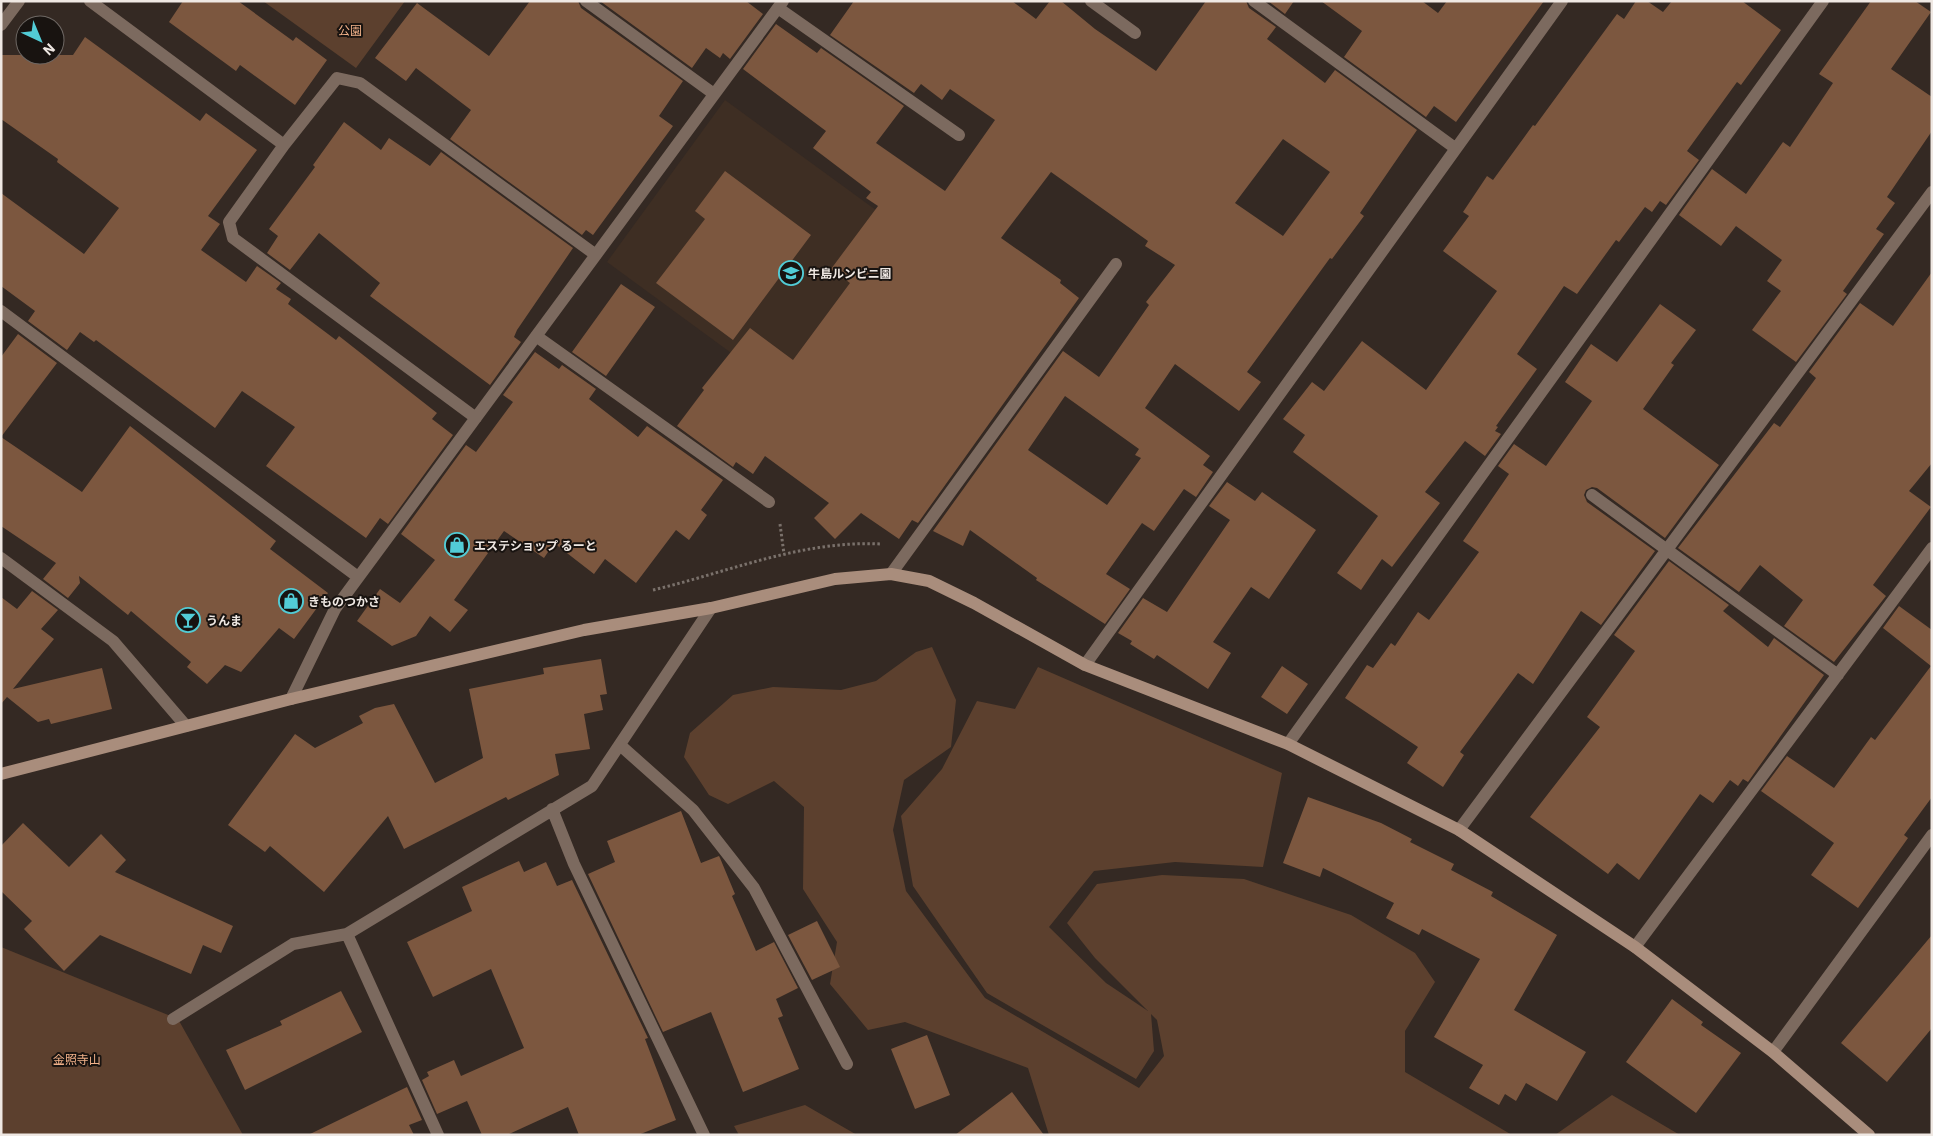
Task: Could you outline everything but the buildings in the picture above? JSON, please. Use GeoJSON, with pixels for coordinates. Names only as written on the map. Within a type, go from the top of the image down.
{"type":"FeatureCollection","features":[{"type":"Feature","properties":{"kind":"street"},"geometry":{"type":"LineString","coordinates":[[1,26],[19,1]]}},
{"type":"Feature","properties":{"kind":"street"},"geometry":{"type":"LineString","coordinates":[[90,1],[284,145]]}},
{"type":"Feature","properties":{"kind":"street"},"geometry":{"type":"LineString","coordinates":[[586,1],[714,94]]}},
{"type":"Feature","properties":{"kind":"street"},"geometry":{"type":"LineString","coordinates":[[1091,1],[1135,33]]}},
{"type":"Feature","properties":{"kind":"street"},"geometry":{"type":"LineString","coordinates":[[1254,1],[1455,148]]}},
{"type":"Feature","properties":{"kind":"street"},"geometry":{"type":"LineString","coordinates":[[1085,665],[1562,1]]}},
{"type":"Feature","properties":{"kind":"street"},"geometry":{"type":"LineString","coordinates":[[1288,744],[1824,1]]}},
{"type":"Feature","properties":{"kind":"street"},"geometry":{"type":"LineString","coordinates":[[291,698],[334,609],[780,5],[959,135]]}},
{"type":"Feature","properties":{"kind":"street"},"geometry":{"type":"LineString","coordinates":[[476,418],[233,238],[228,222],[284,145],[337,78],[360,83],[596,255]]}},
{"type":"Feature","properties":{"kind":"street"},"geometry":{"type":"LineString","coordinates":[[1459,830],[1932,192]]}},
{"type":"Feature","properties":{"kind":"street"},"geometry":{"type":"LineString","coordinates":[[891,574],[1116,264]]}},
{"type":"Feature","properties":{"kind":"street"},"geometry":{"type":"LineString","coordinates":[[1,311],[358,577]]}},
{"type":"Feature","properties":{"kind":"street"},"geometry":{"type":"LineString","coordinates":[[536,336],[769,502]]}},
{"type":"Feature","properties":{"kind":"street"},"geometry":{"type":"LineString","coordinates":[[1592,495],[1668,548],[1838,675]]}},
{"type":"Feature","properties":{"kind":"street"},"geometry":{"type":"LineString","coordinates":[[1635,947],[1932,548]]}},
{"type":"Feature","properties":{"kind":"street"},"geometry":{"type":"LineString","coordinates":[[1,558],[112,641],[186,726]]}},
{"type":"Feature","properties":{"kind":"street"},"geometry":{"type":"LineString","coordinates":[[1,774],[291,698],[584,630],[711,608],[835,579],[891,574],[929,581],[974,603],[1085,665],[1288,744],[1459,830],[1635,947],[1773,1052],[1870,1135]]}},
{"type":"Feature","properties":{"kind":"street"},"geometry":{"type":"LineString","coordinates":[[173,1019],[293,944],[347,934],[592,786],[711,608]]}},
{"type":"Feature","properties":{"kind":"street"},"geometry":{"type":"LineString","coordinates":[[620,745],[692,810],[754,888],[847,1064]]}},
{"type":"Feature","properties":{"kind":"street"},"geometry":{"type":"LineString","coordinates":[[552,809],[574,864],[704,1135]]}},
{"type":"Feature","properties":{"kind":"street"},"geometry":{"type":"LineString","coordinates":[[1773,1052],[1932,835]]}},
{"type":"Feature","properties":{"kind":"street"},"geometry":{"type":"LineString","coordinates":[[347,934],[438,1135]]}},
{"type":"Feature","properties":{"kind":"path"},"geometry":{"type":"LineString","coordinates":[[650,591],[801,551],[854,543],[892,545],[909,550]]}},
{"type":"Feature","properties":{"kind":"shaded area","name":"牛島ルンビニ園"},"geometry":{"type":"Polygon","coordinates":[[[725,100],[976,283],[857,445],[607,262],[725,100]]]}},
{"type":"Feature","properties":{"kind":"green space","name":"公園"},"geometry":{"type":"Polygon","coordinates":[[[263,1],[405,1],[356,68],[263,1]]]}},
{"type":"Feature","properties":{"kind":"green space"},"geometry":{"type":"Polygon","coordinates":[[[932,647],[956,700],[951,747],[904,780],[893,830],[906,891],[985,998],[1139,1088],[1164,1056],[1157,1020],[1151,1014],[1154,1051],[1136,1079],[987,993],[913,886],[901,816],[942,769],[977,701],[1015,709],[1038,667],[1282,773],[1263,867],[1175,862],[1094,871],[1049,927],[1106,983],[1148,1011],[1095,958],[1067,923],[1097,884],[1162,875],[1244,879],[1351,915],[1415,953],[1435,982],[1405,1031],[1405,1072],[1512,1135],[1049,1135],[1028,1068],[905,1022],[868,1030],[830,984],[837,942],[803,889],[804,807],[774,781],[728,804],[709,795],[684,757],[690,733],[733,695],[773,687],[841,690],[876,681],[916,652],[932,647]]]}},
{"type":"Feature","properties":{"kind":"green space","name":"金照寺山"},"geometry":{"type":"Polygon","coordinates":[[[1,947],[178,1019],[243,1135],[1,1135],[1,947]]]}},
{"type":"Feature","properties":{"kind":"green space"},"geometry":{"type":"Polygon","coordinates":[[[1612,1095],[1680,1135],[1555,1135],[1612,1095]]]}},
{"type":"Feature","properties":{"kind":"green space"},"geometry":{"type":"Polygon","coordinates":[[[805,1105],[857,1135],[739,1135],[734,1126],[805,1105]]]}},
{"type":"Feature","properties":{"kind":"place","name":"牛島ルンビニ園"},"geometry":{"type":"Point","coordinates":[791,273]}},
{"type":"Feature","properties":{"kind":"place","name":"エステショップ るーと"},"geometry":{"type":"Point","coordinates":[457,545]}},
{"type":"Feature","properties":{"kind":"place","name":"きものつかさ"},"geometry":{"type":"Point","coordinates":[291,601]}},
{"type":"Feature","properties":{"kind":"place","name":"うんま"},"geometry":{"type":"Point","coordinates":[188,620]}}]}
